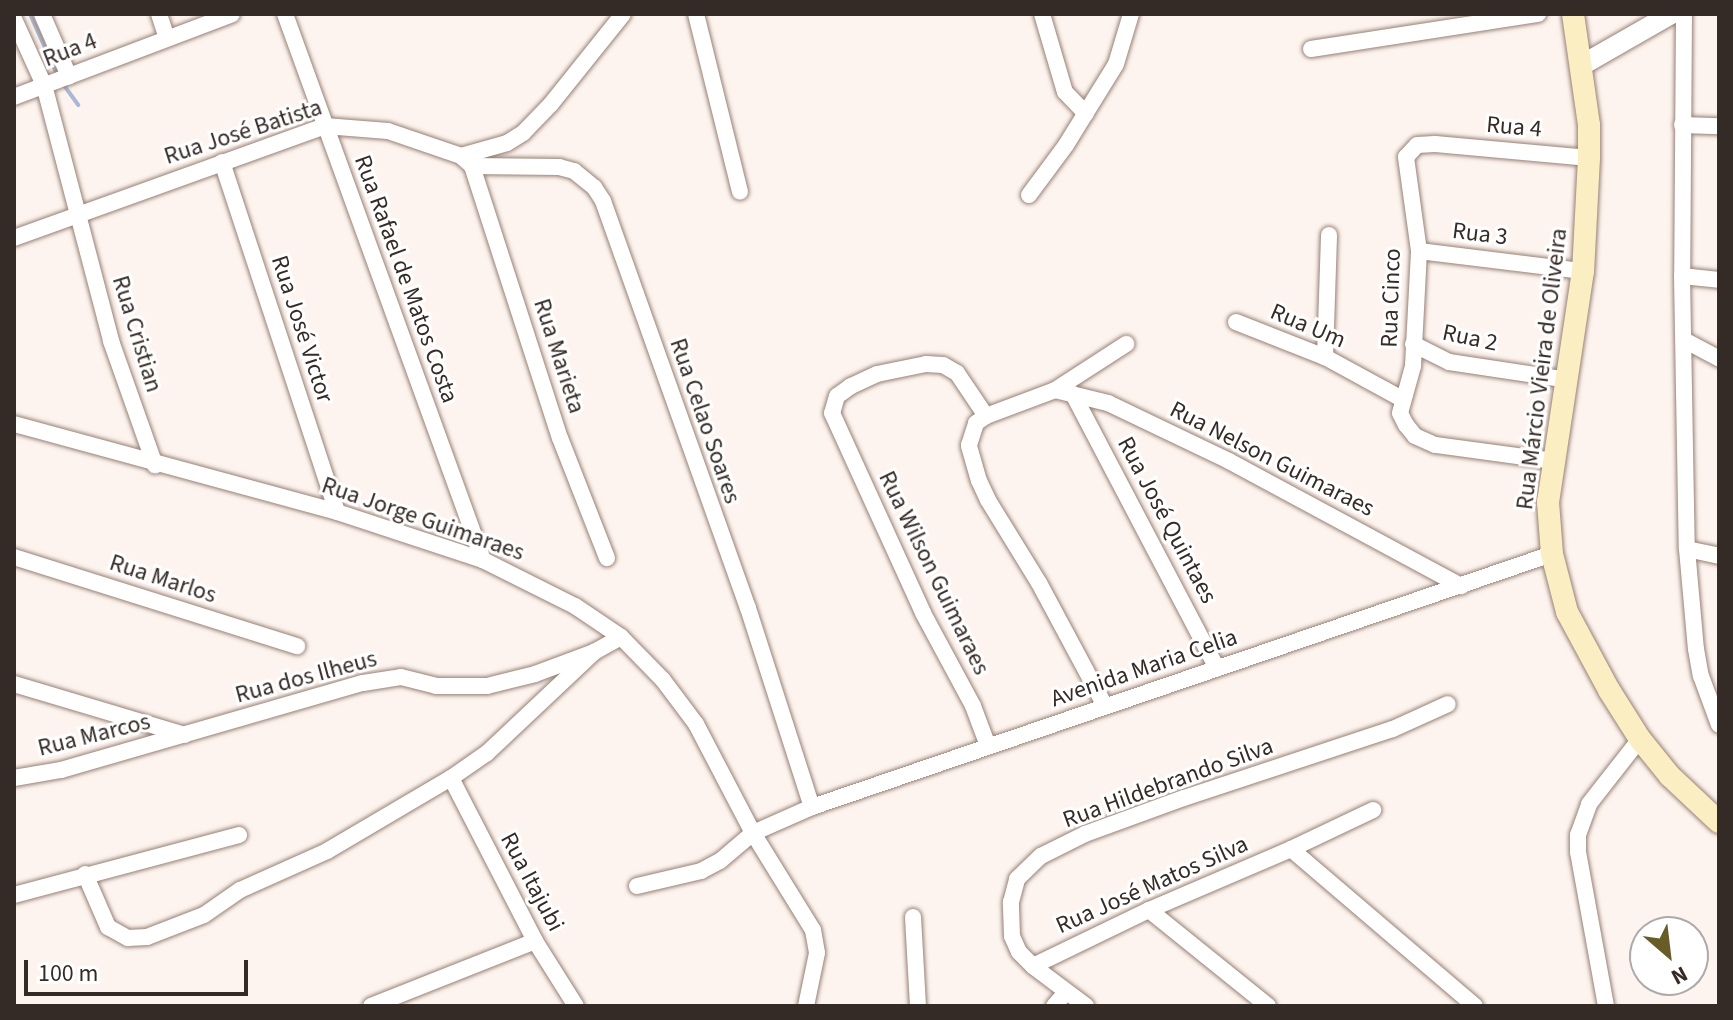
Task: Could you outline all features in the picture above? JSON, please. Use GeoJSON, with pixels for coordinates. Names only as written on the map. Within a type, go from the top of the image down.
{"type":"FeatureCollection","features":[{"type":"Feature","properties":{"kind":"main road","name":"Rua Márcio Vieira de Oliveira"},"geometry":{"type":"LineString","coordinates":[[1573,14],[1582,65],[1589,158],[1583,271],[1548,502],[1552,554],[1567,612],[1640,739],[1670,776],[1719,822]]}},
{"type":"Feature","properties":{"kind":"street"},"geometry":{"type":"LineString","coordinates":[[42,14],[68,76]]}},
{"type":"Feature","properties":{"kind":"street"},"geometry":{"type":"LineString","coordinates":[[159,14],[167,38]]}},
{"type":"Feature","properties":{"kind":"street","name":"Rua 4"},"geometry":{"type":"LineString","coordinates":[[14,97],[232,14]]}},
{"type":"Feature","properties":{"kind":"street","name":"Rua Rafael de Matos Costa"},"geometry":{"type":"LineString","coordinates":[[285,14],[483,560]]}},
{"type":"Feature","properties":{"kind":"street"},"geometry":{"type":"LineString","coordinates":[[467,161],[523,133],[623,14]]}},
{"type":"Feature","properties":{"kind":"street"},"geometry":{"type":"LineString","coordinates":[[696,14],[740,192]]}},
{"type":"Feature","properties":{"kind":"street"},"geometry":{"type":"LineString","coordinates":[[1042,14],[1065,92],[1086,114]]}},
{"type":"Feature","properties":{"kind":"street"},"geometry":{"type":"LineString","coordinates":[[1029,195],[1086,114],[1116,64],[1131,14]]}},
{"type":"Feature","properties":{"kind":"street"},"geometry":{"type":"LineString","coordinates":[[1311,49],[1538,14]]}},
{"type":"Feature","properties":{"kind":"street"},"geometry":{"type":"LineString","coordinates":[[1582,65],[1642,21],[1671,14]]}},
{"type":"Feature","properties":{"kind":"street"},"geometry":{"type":"LineString","coordinates":[[1684,14],[1682,276],[1687,549],[1696,649],[1701,676],[1719,725]]}},
{"type":"Feature","properties":{"kind":"street","name":"Rua Cristian"},"geometry":{"type":"LineString","coordinates":[[14,19],[45,84],[111,341],[155,465]]}},
{"type":"Feature","properties":{"kind":"street"},"geometry":{"type":"LineString","coordinates":[[1682,125],[1719,126]]}},
{"type":"Feature","properties":{"kind":"street","name":"Rua José Batista"},"geometry":{"type":"LineString","coordinates":[[14,238],[325,126],[388,131],[467,161]]}},
{"type":"Feature","properties":{"kind":"street","name":"Rua 4"},"geometry":{"type":"LineString","coordinates":[[1435,144],[1589,158]]}},
{"type":"Feature","properties":{"kind":"street","name":"Rua Cinco"},"geometry":{"type":"LineString","coordinates":[[1435,144],[1413,147],[1406,157],[1419,251],[1413,366],[1400,413],[1415,436],[1435,445],[1554,461]]}},
{"type":"Feature","properties":{"kind":"street","name":"Rua Marieta"},"geometry":{"type":"LineString","coordinates":[[467,161],[560,438],[607,558]]}},
{"type":"Feature","properties":{"kind":"street","name":"Rua Celao Soares"},"geometry":{"type":"LineString","coordinates":[[467,161],[559,167],[574,171],[594,187],[603,201],[748,608],[812,807]]}},
{"type":"Feature","properties":{"kind":"street","name":"Rua José Victor"},"geometry":{"type":"LineString","coordinates":[[222,162],[337,512]]}},
{"type":"Feature","properties":{"kind":"street"},"geometry":{"type":"LineString","coordinates":[[1325,357],[1329,235]]}},
{"type":"Feature","properties":{"kind":"street","name":"Rua 3"},"geometry":{"type":"LineString","coordinates":[[1419,251],[1583,271]]}},
{"type":"Feature","properties":{"kind":"street"},"geometry":{"type":"LineString","coordinates":[[1682,276],[1719,280]]}},
{"type":"Feature","properties":{"kind":"street","name":"Rua Um"},"geometry":{"type":"LineString","coordinates":[[1236,322],[1325,357],[1402,399]]}},
{"type":"Feature","properties":{"kind":"street"},"geometry":{"type":"LineString","coordinates":[[1684,340],[1719,359]]}},
{"type":"Feature","properties":{"kind":"street"},"geometry":{"type":"LineString","coordinates":[[1105,706],[1039,583],[988,500],[975,472],[969,445],[976,423],[986,416],[1055,390],[1126,344]]}},
{"type":"Feature","properties":{"kind":"street","name":"Rua 2"},"geometry":{"type":"LineString","coordinates":[[1413,344],[1449,362],[1568,380]]}},
{"type":"Feature","properties":{"kind":"street","name":"Rua Wilson Guimaraes"},"geometry":{"type":"LineString","coordinates":[[986,416],[957,373],[943,365],[926,364],[877,374],[851,386],[834,400],[834,421],[923,613],[973,706],[988,746]]}},
{"type":"Feature","properties":{"kind":"street","name":"Rua Nelson Guimaraes"},"geometry":{"type":"LineString","coordinates":[[1055,390],[1108,403],[1229,461],[1461,586]]}},
{"type":"Feature","properties":{"kind":"street","name":"Rua José Quintaes"},"geometry":{"type":"LineString","coordinates":[[1073,394],[1217,668]]}},
{"type":"Feature","properties":{"kind":"street","name":"Rua Jorge Guimaraes"},"geometry":{"type":"LineString","coordinates":[[14,424],[155,465],[337,512],[483,560],[575,606],[621,637],[663,680],[696,724],[753,833],[813,930],[817,953],[806,1006]]}},
{"type":"Feature","properties":{"kind":"street"},"geometry":{"type":"LineString","coordinates":[[1687,549],[1719,556]]}},
{"type":"Feature","properties":{"kind":"street","name":"Avenida Maria Celia"},"geometry":{"type":"LineString","coordinates":[[637,886],[701,871],[720,861],[753,833],[812,807],[1552,554]]}},
{"type":"Feature","properties":{"kind":"street","name":"Rua Marlos"},"geometry":{"type":"LineString","coordinates":[[14,557],[297,646]]}},
{"type":"Feature","properties":{"kind":"street","name":"Rua dos Ilheus"},"geometry":{"type":"LineString","coordinates":[[186,736],[363,683],[401,677],[436,686],[487,686],[535,674],[594,652],[621,637]]}},
{"type":"Feature","properties":{"kind":"street"},"geometry":{"type":"LineString","coordinates":[[85,874],[108,927],[128,938],[147,937],[204,915],[240,890],[327,851],[451,778],[487,753],[594,652]]}},
{"type":"Feature","properties":{"kind":"street"},"geometry":{"type":"LineString","coordinates":[[14,684],[186,736]]}},
{"type":"Feature","properties":{"kind":"street","name":"Rua Hildebrando Silva"},"geometry":{"type":"LineString","coordinates":[[1086,1006],[1033,966],[1019,952],[1012,936],[1011,902],[1017,879],[1041,856],[1085,834],[1393,729],[1448,704]]}},
{"type":"Feature","properties":{"kind":"street","name":"Rua Marcos"},"geometry":{"type":"LineString","coordinates":[[14,778],[61,770],[186,736]]}},
{"type":"Feature","properties":{"kind":"street"},"geometry":{"type":"LineString","coordinates":[[1606,1006],[1578,852],[1578,835],[1589,804],[1640,739]]}},
{"type":"Feature","properties":{"kind":"street","name":"Rua Itajubi"},"geometry":{"type":"LineString","coordinates":[[451,778],[535,941],[576,1006]]}},
{"type":"Feature","properties":{"kind":"street","name":"Rua José Matos Silva"},"geometry":{"type":"LineString","coordinates":[[1033,966],[1149,910],[1373,810]]}},
{"type":"Feature","properties":{"kind":"street"},"geometry":{"type":"LineString","coordinates":[[14,895],[239,835]]}},
{"type":"Feature","properties":{"kind":"street"},"geometry":{"type":"LineString","coordinates":[[1291,849],[1475,1006]]}},
{"type":"Feature","properties":{"kind":"street"},"geometry":{"type":"LineString","coordinates":[[1149,910],[1268,1006]]}},
{"type":"Feature","properties":{"kind":"street"},"geometry":{"type":"LineString","coordinates":[[913,917],[918,1006]]}},
{"type":"Feature","properties":{"kind":"street"},"geometry":{"type":"LineString","coordinates":[[371,1006],[391,1002],[535,941]]}},
{"type":"Feature","properties":{"kind":"street"},"geometry":{"type":"LineString","coordinates":[[1054,1006],[1066,992]]}},
{"type":"Feature","properties":{"kind":"waterway"},"geometry":{"type":"LineString","coordinates":[[30,14],[58,77]]}},
{"type":"Feature","properties":{"kind":"waterway"},"geometry":{"type":"LineString","coordinates":[[63,84],[78,105]]}}]}
